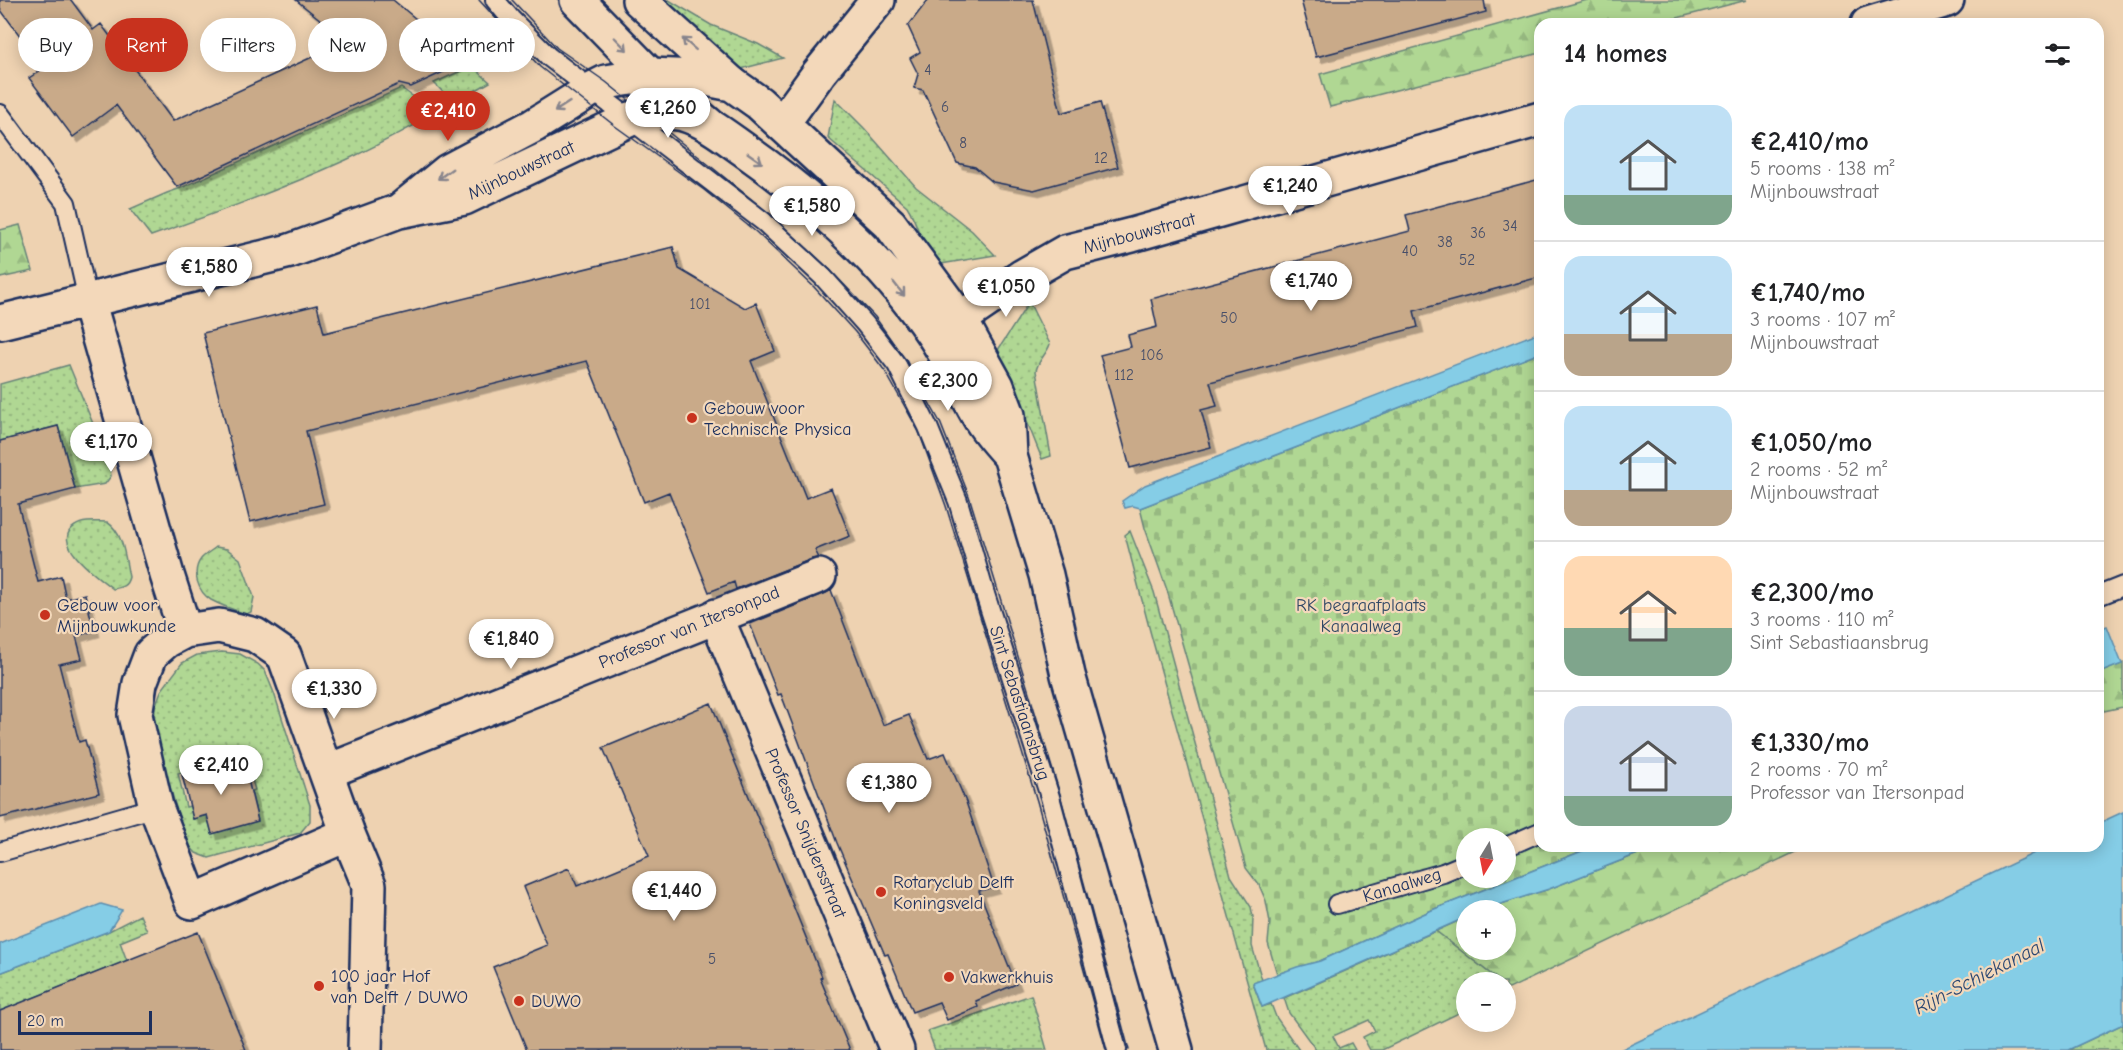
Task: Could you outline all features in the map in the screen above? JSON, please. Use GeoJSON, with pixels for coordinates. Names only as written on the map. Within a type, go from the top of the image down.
{"type":"FeatureCollection","features":[{"type":"Feature","properties":{"kind":"street"},"geometry":{"type":"LineString","coordinates":[[577,0],[650,75],[708,124],[767,166],[842,230],[894,282],[946,326],[997,386],[1008,415],[1010,456],[1046,575],[1068,675],[1176,1050]]}},
{"type":"Feature","properties":{"kind":"street"},"geometry":{"type":"LineString","coordinates":[[639,0],[732,84],[759,103],[890,224],[946,326]]}},
{"type":"Feature","properties":{"kind":"street"},"geometry":{"type":"LineString","coordinates":[[782,124],[819,73],[878,0]]}},
{"type":"Feature","properties":{"kind":"street"},"geometry":{"type":"LineString","coordinates":[[1860,0],[1866,18]]}},
{"type":"Feature","properties":{"kind":"street"},"geometry":{"type":"LineString","coordinates":[[1888,18],[1947,0]]}},
{"type":"Feature","properties":{"kind":"street","name":"Mijnbouwstraat"},"geometry":{"type":"LineString","coordinates":[[399,211],[448,171],[533,126],[606,82],[650,75],[697,77],[732,84]]}},
{"type":"Feature","properties":{"kind":"street","name":"Mijnbouwstraat"},"geometry":{"type":"LineString","coordinates":[[0,322],[151,287],[290,251],[399,211],[464,198],[630,119],[646,114],[681,113],[708,124]]}},
{"type":"Feature","properties":{"kind":"street","name":"Mijnbouwstraat"},"geometry":{"type":"LineString","coordinates":[[946,326],[1065,252],[1132,236],[1534,121]]}},
{"type":"Feature","properties":{"kind":"street"},"geometry":{"type":"LineString","coordinates":[[88,300],[185,631]]}},
{"type":"Feature","properties":{"kind":"street","name":"Professor van Itersonpad"},"geometry":{"type":"LineString","coordinates":[[326,772],[819,576]]}},
{"type":"Feature","properties":{"kind":"street","name":"Professor Snijdersstraat"},"geometry":{"type":"LineString","coordinates":[[716,616],[897,1050]]}},
{"type":"Feature","properties":{"kind":"street"},"geometry":{"type":"LineString","coordinates":[[348,834],[192,902],[156,807],[135,715],[140,683],[151,654],[166,641],[185,631],[219,626],[255,635],[284,655],[348,834],[369,885],[365,1050]]}},
{"type":"Feature","properties":{"kind":"lane","name":"Sint Sebastiaansbrug"},"geometry":{"type":"LineString","coordinates":[[495,0],[549,57],[764,222],[823,277],[865,324],[897,365],[928,427],[957,501],[1050,797],[1117,1050]]}},
{"type":"Feature","properties":{"kind":"lane"},"geometry":{"type":"LineString","coordinates":[[0,114],[66,203],[88,300]]}},
{"type":"Feature","properties":{"kind":"lane"},"geometry":{"type":"LineString","coordinates":[[2104,594],[2123,586]]}},
{"type":"Feature","properties":{"kind":"lane"},"geometry":{"type":"LineString","coordinates":[[0,852],[156,807]]}},
{"type":"Feature","properties":{"kind":"lane"},"geometry":{"type":"LineString","coordinates":[[1516,843],[1534,835]]}},
{"type":"Feature","properties":{"kind":"lane","name":"Kanaalweg"},"geometry":{"type":"LineString","coordinates":[[1337,904],[1456,868]]}},
{"type":"Feature","properties":{"kind":"green space"},"geometry":{"type":"Polygon","coordinates":[[[653,0],[669,0],[711,25],[758,44],[783,58],[741,69],[653,0]]]}},
{"type":"Feature","properties":{"kind":"green space"},"geometry":{"type":"Polygon","coordinates":[[[1587,0],[1747,0],[1677,18],[1534,18],[1534,55],[1330,107],[1320,74],[1587,0]]]}},
{"type":"Feature","properties":{"kind":"green space"},"geometry":{"type":"Polygon","coordinates":[[[459,72],[479,72],[490,82],[346,160],[298,181],[151,236],[130,209],[401,88],[421,102],[443,92],[434,83],[459,72]]]}},
{"type":"Feature","properties":{"kind":"green space"},"geometry":{"type":"Polygon","coordinates":[[[835,99],[916,187],[972,231],[995,255],[941,264],[937,267],[927,253],[907,206],[828,138],[835,99]]]}},
{"type":"Feature","properties":{"kind":"green space"},"geometry":{"type":"Polygon","coordinates":[[[20,225],[33,271],[0,278],[0,230],[20,225]]]}},
{"type":"Feature","properties":{"kind":"green space"},"geometry":{"type":"Polygon","coordinates":[[[1029,302],[1050,344],[1036,371],[1051,456],[1042,459],[1024,414],[994,353],[1029,302]]]}},
{"type":"Feature","properties":{"kind":"green space","name":"RK begraafplaats Kanaalweg"},"geometry":{"type":"Polygon","coordinates":[[[1534,355],[1534,852],[1580,852],[1516,877],[1516,828],[1456,828],[1456,888],[1488,888],[1432,910],[1320,961],[1277,974],[1268,943],[1270,922],[1266,901],[1259,885],[1246,868],[1167,590],[1140,508],[1534,355]]]}},
{"type":"Feature","properties":{"kind":"green space"},"geometry":{"type":"Polygon","coordinates":[[[69,365],[109,463],[111,476],[105,484],[75,489],[58,426],[0,441],[0,384],[69,365]]]}},
{"type":"Feature","properties":{"kind":"green space"},"geometry":{"type":"Polygon","coordinates":[[[107,522],[120,539],[129,577],[124,586],[113,589],[79,560],[68,542],[68,533],[78,524],[107,522]]]}},
{"type":"Feature","properties":{"kind":"green space"},"geometry":{"type":"Polygon","coordinates":[[[1130,531],[1154,592],[1231,876],[1251,907],[1252,946],[1262,980],[1253,984],[1262,1007],[1271,1004],[1276,1017],[1299,1050],[1266,1050],[1150,631],[1125,535],[1130,531]]]}},
{"type":"Feature","properties":{"kind":"green space"},"geometry":{"type":"Polygon","coordinates":[[[216,547],[227,549],[240,559],[254,597],[251,612],[246,614],[215,602],[199,587],[196,576],[198,564],[216,547]]]}},
{"type":"Feature","properties":{"kind":"green space"},"geometry":{"type":"Polygon","coordinates":[[[222,652],[240,654],[258,664],[265,671],[310,805],[310,821],[300,833],[209,858],[196,853],[186,842],[154,732],[155,707],[161,691],[182,663],[197,655],[222,652]],[[246,759],[207,769],[206,766],[178,773],[186,807],[190,806],[193,819],[207,815],[212,833],[258,821],[251,791],[255,790],[246,759]]]}},
{"type":"Feature","properties":{"kind":"green space"},"geometry":{"type":"Polygon","coordinates":[[[2123,663],[2123,707],[2104,711],[2104,671],[2123,663]]]}},
{"type":"Feature","properties":{"kind":"green space"},"geometry":{"type":"Polygon","coordinates":[[[1643,852],[1795,852],[1516,986],[1516,972],[1488,972],[1473,960],[1516,960],[1516,900],[1514,900],[1549,889],[1643,852]]]}},
{"type":"Feature","properties":{"kind":"green space"},"geometry":{"type":"Polygon","coordinates":[[[140,915],[147,931],[120,942],[127,961],[0,1011],[0,973],[109,931],[140,915]]]}},
{"type":"Feature","properties":{"kind":"green space"},"geometry":{"type":"Polygon","coordinates":[[[1456,922],[1456,947],[1436,931],[1456,922]]]}},
{"type":"Feature","properties":{"kind":"green space"},"geometry":{"type":"Polygon","coordinates":[[[1436,931],[1456,947],[1456,960],[1473,960],[1488,972],[1456,972],[1456,1014],[1382,1050],[1370,1050],[1363,1037],[1375,1031],[1369,1020],[1333,1036],[1339,1048],[1351,1043],[1355,1050],[1316,1050],[1289,1013],[1284,998],[1436,931]]]}},
{"type":"Feature","properties":{"kind":"green space"},"geometry":{"type":"Polygon","coordinates":[[[1031,995],[1047,1050],[935,1050],[928,1031],[1031,995]]]}},
{"type":"Feature","properties":{"kind":"green space"},"geometry":{"type":"Polygon","coordinates":[[[2123,1024],[2123,1050],[2068,1050],[2123,1024]]]}},
{"type":"Feature","properties":{"kind":"water"},"geometry":{"type":"Polygon","coordinates":[[[1534,334],[1534,355],[1140,508],[1133,506],[1125,508],[1122,501],[1145,485],[1534,334]]]}},
{"type":"Feature","properties":{"kind":"water"},"geometry":{"type":"Polygon","coordinates":[[[2107,626],[2122,664],[2104,671],[2104,627],[2107,626]]]}},
{"type":"Feature","properties":{"kind":"water","name":"Rijn-Schiekanaal"},"geometry":{"type":"Polygon","coordinates":[[[2123,812],[2123,1024],[2068,1050],[1620,1050],[2036,852],[2104,852],[2104,821],[2123,812]]]}},
{"type":"Feature","properties":{"kind":"water"},"geometry":{"type":"Polygon","coordinates":[[[1580,852],[1643,852],[1549,889],[1514,900],[1457,900],[1488,888],[1516,888],[1516,877],[1580,852]]]}},
{"type":"Feature","properties":{"kind":"water"},"geometry":{"type":"Polygon","coordinates":[[[1456,901],[1456,922],[1262,1007],[1253,983],[1320,961],[1456,901]]]}},
{"type":"Feature","properties":{"kind":"water"},"geometry":{"type":"Polygon","coordinates":[[[101,904],[122,910],[109,931],[0,973],[0,944],[101,904]]]}},
{"type":"Feature","properties":{"kind":"building"},"geometry":{"type":"Polygon","coordinates":[[[0,0],[71,0],[84,18],[18,18],[18,33],[0,9],[0,0]]]}},
{"type":"Feature","properties":{"kind":"building"},"geometry":{"type":"Polygon","coordinates":[[[296,0],[393,0],[415,18],[399,18],[399,72],[443,72],[411,87],[399,84],[177,187],[116,105],[73,137],[29,78],[38,72],[93,72],[93,30],[101,24],[105,29],[105,72],[137,72],[173,121],[280,72],[296,72],[296,64],[308,59],[308,72],[387,72],[387,18],[318,18],[296,0]]]}},
{"type":"Feature","properties":{"kind":"building"},"geometry":{"type":"Polygon","coordinates":[[[928,0],[1033,0],[1061,113],[1100,102],[1118,167],[1034,190],[993,182],[975,167],[957,163],[923,90],[914,88],[918,74],[910,58],[920,52],[908,26],[928,0]]]}},
{"type":"Feature","properties":{"kind":"building"},"geometry":{"type":"Polygon","coordinates":[[[1301,0],[1484,0],[1486,12],[1316,57],[1301,0]]]}},
{"type":"Feature","properties":{"kind":"building"},"geometry":{"type":"Polygon","coordinates":[[[1534,181],[1534,279],[1414,311],[1418,327],[1210,382],[1217,406],[1201,410],[1211,447],[1130,468],[1100,355],[1131,347],[1128,335],[1157,327],[1151,299],[1410,231],[1406,215],[1534,181]]]}},
{"type":"Feature","properties":{"kind":"building","name":"Gebouw voor Technische Physica"},"geometry":{"type":"Polygon","coordinates":[[[673,247],[679,269],[745,308],[756,303],[775,351],[751,361],[806,498],[831,488],[850,536],[815,550],[819,558],[736,589],[734,582],[709,592],[669,492],[644,502],[587,361],[306,431],[324,504],[250,522],[203,333],[317,305],[324,333],[673,247]]]}},
{"type":"Feature","properties":{"kind":"building","name":"Gebouw voor Mijnbouwkunde"},"geometry":{"type":"Polygon","coordinates":[[[58,426],[75,489],[18,504],[38,582],[61,576],[66,599],[85,594],[94,631],[76,636],[82,659],[59,664],[79,742],[85,740],[99,793],[0,818],[0,441],[58,426]]]}},
{"type":"Feature","properties":{"kind":"building"},"geometry":{"type":"Polygon","coordinates":[[[831,590],[883,725],[909,715],[928,759],[945,753],[966,802],[994,887],[979,891],[1016,984],[976,1001],[978,1007],[947,1020],[939,1002],[912,1012],[837,843],[781,694],[778,695],[750,624],[831,590]]]}},
{"type":"Feature","properties":{"kind":"building"},"geometry":{"type":"Polygon","coordinates":[[[711,703],[850,1050],[527,1050],[493,967],[547,945],[523,887],[569,868],[577,886],[649,856],[603,748],[711,703]]]}},
{"type":"Feature","properties":{"kind":"building"},"geometry":{"type":"Polygon","coordinates":[[[243,759],[258,821],[212,834],[207,815],[193,819],[182,775],[243,759]]]}},
{"type":"Feature","properties":{"kind":"building"},"geometry":{"type":"Polygon","coordinates":[[[198,932],[246,1050],[0,1050],[0,1011],[198,932]]]}},
{"type":"Feature","properties":{"kind":"tram line"},"geometry":{"type":"LineString","coordinates":[[479,0],[540,67],[615,126],[704,190],[756,232],[814,287],[855,332],[885,371],[919,432],[946,506],[1037,801],[1106,1050]]}},
{"type":"Feature","properties":{"kind":"tram line"},"geometry":{"type":"LineString","coordinates":[[512,0],[557,48],[606,82],[770,214],[830,270],[875,317],[906,361],[940,422],[969,496],[1060,794],[1129,1050]]}},
{"type":"Feature","properties":{"kind":"place","name":"Gebouw voor Technische Physica"},"geometry":{"type":"Point","coordinates":[692,418]}},
{"type":"Feature","properties":{"kind":"place","name":"Gebouw voor Mijnbouwkunde"},"geometry":{"type":"Point","coordinates":[45,615]}},
{"type":"Feature","properties":{"kind":"place","name":"Rotaryclub Delft Koningsveld"},"geometry":{"type":"Point","coordinates":[881,892]}},
{"type":"Feature","properties":{"kind":"place","name":"Vakwerkhuis"},"geometry":{"type":"Point","coordinates":[949,977]}},
{"type":"Feature","properties":{"kind":"place","name":"100 jaar Hof van Delft / DUWO"},"geometry":{"type":"Point","coordinates":[319,986]}},
{"type":"Feature","properties":{"kind":"place","name":"DUWO"},"geometry":{"type":"Point","coordinates":[519,1001]}}]}
